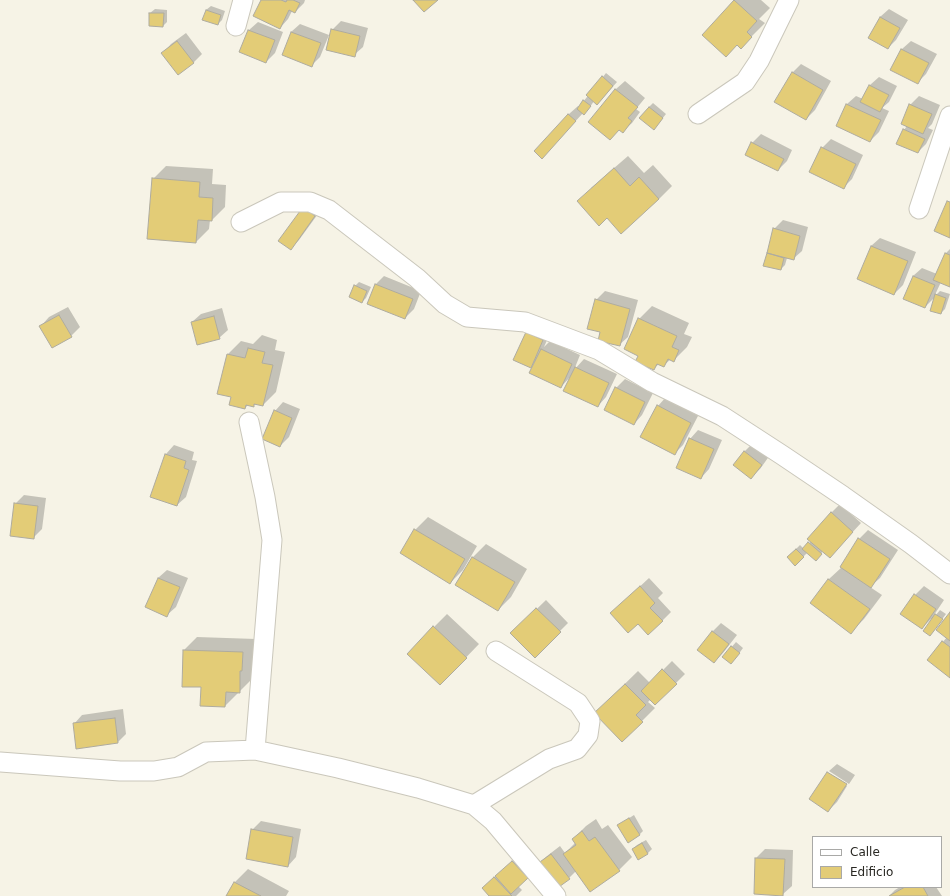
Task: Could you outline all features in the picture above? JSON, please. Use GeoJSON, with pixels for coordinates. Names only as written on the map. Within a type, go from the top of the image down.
{"type":"FeatureCollection","features":[{"type":"Feature","properties":{"kind":"street"},"geometry":{"type":"LineString","coordinates":[[236,26],[243,0]]}},
{"type":"Feature","properties":{"kind":"street"},"geometry":{"type":"LineString","coordinates":[[698,114],[744,82],[759,61],[789,0]]}},
{"type":"Feature","properties":{"kind":"street"},"geometry":{"type":"LineString","coordinates":[[919,209],[950,116]]}},
{"type":"Feature","properties":{"kind":"street"},"geometry":{"type":"LineString","coordinates":[[241,222],[281,202],[310,202],[329,210],[417,278],[446,304],[467,317],[525,322],[599,350],[652,382],[722,416],[842,496],[911,544],[950,574]]}},
{"type":"Feature","properties":{"kind":"street"},"geometry":{"type":"LineString","coordinates":[[249,422],[266,496],[272,540],[255,750]]}},
{"type":"Feature","properties":{"kind":"street"},"geometry":{"type":"LineString","coordinates":[[474,805],[549,759],[577,749],[588,735],[590,721],[578,703],[496,651]]}},
{"type":"Feature","properties":{"kind":"street"},"geometry":{"type":"LineString","coordinates":[[0,762],[120,771],[154,772],[178,767],[206,752],[255,750],[338,768],[411,786],[474,805],[493,821],[556,896]]}},
{"type":"Feature","properties":{"kind":"building"},"geometry":{"type":"Polygon","coordinates":[[[261,0],[281,0],[286,2],[287,0],[293,0],[300,3],[295,13],[289,10],[280,29],[253,16],[261,0]]]}},
{"type":"Feature","properties":{"kind":"building"},"geometry":{"type":"Polygon","coordinates":[[[413,0],[438,0],[424,12],[413,0]]]}},
{"type":"Feature","properties":{"kind":"building"},"geometry":{"type":"Polygon","coordinates":[[[734,0],[757,21],[747,32],[752,37],[741,49],[737,45],[726,57],[702,35],[734,0]]]}},
{"type":"Feature","properties":{"kind":"building"},"geometry":{"type":"Polygon","coordinates":[[[206,10],[221,15],[218,25],[202,20],[206,10]]]}},
{"type":"Feature","properties":{"kind":"building"},"geometry":{"type":"Polygon","coordinates":[[[149,13],[164,13],[163,27],[149,26],[149,13]]]}},
{"type":"Feature","properties":{"kind":"building"},"geometry":{"type":"Polygon","coordinates":[[[880,17],[900,28],[888,49],[868,38],[880,17]]]}},
{"type":"Feature","properties":{"kind":"building"},"geometry":{"type":"Polygon","coordinates":[[[331,29],[360,36],[355,57],[326,50],[331,29]]]}},
{"type":"Feature","properties":{"kind":"building"},"geometry":{"type":"Polygon","coordinates":[[[248,30],[275,40],[266,63],[239,52],[248,30]]]}},
{"type":"Feature","properties":{"kind":"building"},"geometry":{"type":"Polygon","coordinates":[[[291,32],[321,43],[312,67],[282,55],[291,32]]]}},
{"type":"Feature","properties":{"kind":"building"},"geometry":{"type":"Polygon","coordinates":[[[177,41],[194,63],[178,75],[161,53],[177,41]]]}},
{"type":"Feature","properties":{"kind":"building"},"geometry":{"type":"Polygon","coordinates":[[[901,49],[929,63],[918,84],[890,70],[901,49]]]}},
{"type":"Feature","properties":{"kind":"building"},"geometry":{"type":"Polygon","coordinates":[[[792,72],[823,90],[806,120],[774,102],[792,72]]]}},
{"type":"Feature","properties":{"kind":"building"},"geometry":{"type":"Polygon","coordinates":[[[602,76],[613,86],[597,105],[586,95],[602,76]]]}},
{"type":"Feature","properties":{"kind":"building"},"geometry":{"type":"Polygon","coordinates":[[[869,85],[889,95],[880,112],[860,102],[869,85]]]}},
{"type":"Feature","properties":{"kind":"building"},"geometry":{"type":"Polygon","coordinates":[[[615,89],[638,107],[628,118],[632,121],[623,133],[619,130],[610,140],[588,122],[615,89]]]}},
{"type":"Feature","properties":{"kind":"building"},"geometry":{"type":"Polygon","coordinates":[[[583,100],[591,106],[584,115],[577,109],[583,100]]]}},
{"type":"Feature","properties":{"kind":"building"},"geometry":{"type":"Polygon","coordinates":[[[846,104],[881,120],[870,142],[836,126],[846,104]]]}},
{"type":"Feature","properties":{"kind":"building"},"geometry":{"type":"Polygon","coordinates":[[[909,104],[932,114],[923,134],[901,124],[909,104]]]}},
{"type":"Feature","properties":{"kind":"building"},"geometry":{"type":"Polygon","coordinates":[[[649,107],[663,118],[654,130],[639,118],[649,107]]]}},
{"type":"Feature","properties":{"kind":"building"},"geometry":{"type":"Polygon","coordinates":[[[568,114],[576,121],[542,159],[534,151],[568,114]]]}},
{"type":"Feature","properties":{"kind":"building"},"geometry":{"type":"Polygon","coordinates":[[[903,129],[925,139],[918,153],[896,144],[903,129]]]}},
{"type":"Feature","properties":{"kind":"building"},"geometry":{"type":"Polygon","coordinates":[[[751,142],[784,159],[778,171],[745,155],[751,142]]]}},
{"type":"Feature","properties":{"kind":"building"},"geometry":{"type":"Polygon","coordinates":[[[821,147],[856,164],[844,189],[809,172],[821,147]]]}},
{"type":"Feature","properties":{"kind":"building"},"geometry":{"type":"Polygon","coordinates":[[[614,168],[630,186],[639,177],[659,199],[621,234],[607,218],[599,226],[577,201],[614,168]]]}},
{"type":"Feature","properties":{"kind":"building"},"geometry":{"type":"Polygon","coordinates":[[[152,178],[200,182],[199,197],[213,198],[212,221],[198,220],[196,243],[147,239],[152,178]]]}},
{"type":"Feature","properties":{"kind":"building"},"geometry":{"type":"Polygon","coordinates":[[[947,201],[950,202],[950,238],[934,231],[947,201]]]}},
{"type":"Feature","properties":{"kind":"building"},"geometry":{"type":"Polygon","coordinates":[[[303,207],[315,216],[291,250],[278,241],[303,207]]]}},
{"type":"Feature","properties":{"kind":"building"},"geometry":{"type":"Polygon","coordinates":[[[773,228],[800,236],[794,260],[767,253],[773,228]]]}},
{"type":"Feature","properties":{"kind":"building"},"geometry":{"type":"Polygon","coordinates":[[[871,246],[908,261],[894,295],[857,279],[871,246]]]}},
{"type":"Feature","properties":{"kind":"building"},"geometry":{"type":"Polygon","coordinates":[[[767,253],[784,258],[781,270],[763,266],[767,253]]]}},
{"type":"Feature","properties":{"kind":"building"},"geometry":{"type":"Polygon","coordinates":[[[945,253],[950,255],[950,287],[933,280],[945,253]]]}},
{"type":"Feature","properties":{"kind":"building"},"geometry":{"type":"Polygon","coordinates":[[[913,276],[935,285],[925,308],[903,299],[913,276]]]}},
{"type":"Feature","properties":{"kind":"building"},"geometry":{"type":"Polygon","coordinates":[[[375,284],[413,299],[405,319],[367,304],[375,284]]]}},
{"type":"Feature","properties":{"kind":"building"},"geometry":{"type":"Polygon","coordinates":[[[354,285],[367,291],[362,303],[349,297],[354,285]]]}},
{"type":"Feature","properties":{"kind":"building"},"geometry":{"type":"Polygon","coordinates":[[[935,294],[946,298],[941,314],[930,311],[935,294]]]}},
{"type":"Feature","properties":{"kind":"building"},"geometry":{"type":"Polygon","coordinates":[[[595,299],[630,309],[620,346],[598,341],[600,332],[587,329],[595,299]]]}},
{"type":"Feature","properties":{"kind":"building"},"geometry":{"type":"Polygon","coordinates":[[[59,315],[72,337],[52,348],[39,326],[59,315]]]}},
{"type":"Feature","properties":{"kind":"building"},"geometry":{"type":"Polygon","coordinates":[[[214,316],[220,339],[197,345],[191,322],[214,316]]]}},
{"type":"Feature","properties":{"kind":"building"},"geometry":{"type":"Polygon","coordinates":[[[638,318],[677,336],[672,347],[679,350],[674,362],[668,359],[664,367],[657,364],[654,370],[635,362],[638,356],[624,349],[638,318]]]}},
{"type":"Feature","properties":{"kind":"building"},"geometry":{"type":"Polygon","coordinates":[[[526,332],[543,340],[531,368],[513,360],[526,332]]]}},
{"type":"Feature","properties":{"kind":"building"},"geometry":{"type":"Polygon","coordinates":[[[248,348],[265,352],[262,363],[273,365],[263,406],[254,404],[254,407],[246,405],[245,409],[229,405],[231,397],[217,394],[227,354],[245,358],[248,348]]]}},
{"type":"Feature","properties":{"kind":"building"},"geometry":{"type":"Polygon","coordinates":[[[541,349],[572,364],[561,388],[529,373],[541,349]]]}},
{"type":"Feature","properties":{"kind":"building"},"geometry":{"type":"Polygon","coordinates":[[[575,367],[609,383],[598,407],[563,391],[575,367]]]}},
{"type":"Feature","properties":{"kind":"building"},"geometry":{"type":"Polygon","coordinates":[[[615,387],[645,402],[634,425],[604,410],[615,387]]]}},
{"type":"Feature","properties":{"kind":"building"},"geometry":{"type":"Polygon","coordinates":[[[657,405],[691,423],[675,455],[640,437],[657,405]]]}},
{"type":"Feature","properties":{"kind":"building"},"geometry":{"type":"Polygon","coordinates":[[[274,410],[292,418],[280,447],[262,439],[274,410]]]}},
{"type":"Feature","properties":{"kind":"building"},"geometry":{"type":"Polygon","coordinates":[[[689,438],[714,449],[701,479],[676,468],[689,438]]]}},
{"type":"Feature","properties":{"kind":"building"},"geometry":{"type":"Polygon","coordinates":[[[744,451],[762,465],[751,479],[733,465],[744,451]]]}},
{"type":"Feature","properties":{"kind":"building"},"geometry":{"type":"Polygon","coordinates":[[[165,454],[186,461],[184,468],[189,470],[177,506],[150,497],[165,454]]]}},
{"type":"Feature","properties":{"kind":"building"},"geometry":{"type":"Polygon","coordinates":[[[14,503],[38,506],[34,539],[10,536],[14,503]]]}},
{"type":"Feature","properties":{"kind":"building"},"geometry":{"type":"Polygon","coordinates":[[[831,512],[853,532],[830,558],[807,539],[831,512]]]}},
{"type":"Feature","properties":{"kind":"building"},"geometry":{"type":"Polygon","coordinates":[[[414,529],[465,559],[450,584],[400,553],[414,529]]]}},
{"type":"Feature","properties":{"kind":"building"},"geometry":{"type":"Polygon","coordinates":[[[858,538],[890,559],[871,588],[840,567],[858,538]]]}},
{"type":"Feature","properties":{"kind":"building"},"geometry":{"type":"Polygon","coordinates":[[[808,542],[822,554],[816,561],[802,549],[808,542]]]}},
{"type":"Feature","properties":{"kind":"building"},"geometry":{"type":"Polygon","coordinates":[[[796,549],[804,557],[795,566],[787,557],[796,549]]]}},
{"type":"Feature","properties":{"kind":"building"},"geometry":{"type":"Polygon","coordinates":[[[472,557],[515,582],[498,611],[455,585],[472,557]]]}},
{"type":"Feature","properties":{"kind":"building"},"geometry":{"type":"Polygon","coordinates":[[[158,578],[180,587],[167,617],[145,607],[158,578]]]}},
{"type":"Feature","properties":{"kind":"building"},"geometry":{"type":"Polygon","coordinates":[[[828,579],[870,609],[851,634],[810,603],[828,579]]]}},
{"type":"Feature","properties":{"kind":"building"},"geometry":{"type":"Polygon","coordinates":[[[640,586],[655,603],[650,608],[663,621],[648,635],[638,624],[628,633],[610,613],[640,586]]]}},
{"type":"Feature","properties":{"kind":"building"},"geometry":{"type":"Polygon","coordinates":[[[914,594],[936,609],[922,629],[900,614],[914,594]]]}},
{"type":"Feature","properties":{"kind":"building"},"geometry":{"type":"Polygon","coordinates":[[[536,608],[561,632],[535,658],[510,633],[536,608]]]}},
{"type":"Feature","properties":{"kind":"building"},"geometry":{"type":"Polygon","coordinates":[[[950,612],[950,641],[936,630],[950,612]]]}},
{"type":"Feature","properties":{"kind":"building"},"geometry":{"type":"Polygon","coordinates":[[[935,614],[943,619],[930,636],[923,631],[935,614]]]}},
{"type":"Feature","properties":{"kind":"building"},"geometry":{"type":"Polygon","coordinates":[[[433,626],[467,658],[440,685],[407,654],[433,626]]]}},
{"type":"Feature","properties":{"kind":"building"},"geometry":{"type":"Polygon","coordinates":[[[712,631],[729,644],[714,663],[697,650],[712,631]]]}},
{"type":"Feature","properties":{"kind":"building"},"geometry":{"type":"Polygon","coordinates":[[[942,641],[950,647],[950,678],[927,660],[942,641]]]}},
{"type":"Feature","properties":{"kind":"building"},"geometry":{"type":"Polygon","coordinates":[[[731,646],[740,653],[731,664],[722,657],[731,646]]]}},
{"type":"Feature","properties":{"kind":"building"},"geometry":{"type":"Polygon","coordinates":[[[183,650],[243,652],[242,671],[240,671],[240,693],[226,692],[225,707],[200,706],[201,687],[182,687],[183,650]]]}},
{"type":"Feature","properties":{"kind":"building"},"geometry":{"type":"Polygon","coordinates":[[[662,669],[677,684],[655,705],[641,691],[662,669]]]}},
{"type":"Feature","properties":{"kind":"building"},"geometry":{"type":"Polygon","coordinates":[[[625,684],[646,705],[636,715],[643,722],[622,742],[594,713],[625,684]]]}},
{"type":"Feature","properties":{"kind":"building"},"geometry":{"type":"Polygon","coordinates":[[[115,718],[118,743],[76,749],[73,723],[115,718]]]}},
{"type":"Feature","properties":{"kind":"building"},"geometry":{"type":"Polygon","coordinates":[[[827,772],[847,784],[828,812],[809,799],[827,772]]]}},
{"type":"Feature","properties":{"kind":"building"},"geometry":{"type":"Polygon","coordinates":[[[629,818],[640,835],[628,843],[617,825],[629,818]]]}},
{"type":"Feature","properties":{"kind":"building"},"geometry":{"type":"Polygon","coordinates":[[[251,829],[293,837],[288,867],[246,859],[251,829]]]}},
{"type":"Feature","properties":{"kind":"building"},"geometry":{"type":"Polygon","coordinates":[[[582,831],[589,841],[595,837],[620,871],[590,892],[563,854],[576,845],[572,839],[582,831]]]}},
{"type":"Feature","properties":{"kind":"building"},"geometry":{"type":"Polygon","coordinates":[[[642,843],[648,854],[638,860],[632,849],[642,843]]]}},
{"type":"Feature","properties":{"kind":"building"},"geometry":{"type":"Polygon","coordinates":[[[551,854],[570,879],[556,889],[537,864],[551,854]]]}},
{"type":"Feature","properties":{"kind":"building"},"geometry":{"type":"Polygon","coordinates":[[[755,858],[785,859],[783,896],[754,894],[755,858]]]}},
{"type":"Feature","properties":{"kind":"building"},"geometry":{"type":"Polygon","coordinates":[[[512,861],[528,878],[511,894],[495,876],[512,861]]]}},
{"type":"Feature","properties":{"kind":"building"},"geometry":{"type":"Polygon","coordinates":[[[494,877],[512,896],[489,896],[482,888],[494,877]]]}},
{"type":"Feature","properties":{"kind":"building"},"geometry":{"type":"Polygon","coordinates":[[[234,882],[261,896],[226,896],[234,882]]]}},
{"type":"Feature","properties":{"kind":"building"},"geometry":{"type":"Polygon","coordinates":[[[903,888],[924,888],[928,896],[889,896],[903,888]]]}}]}
